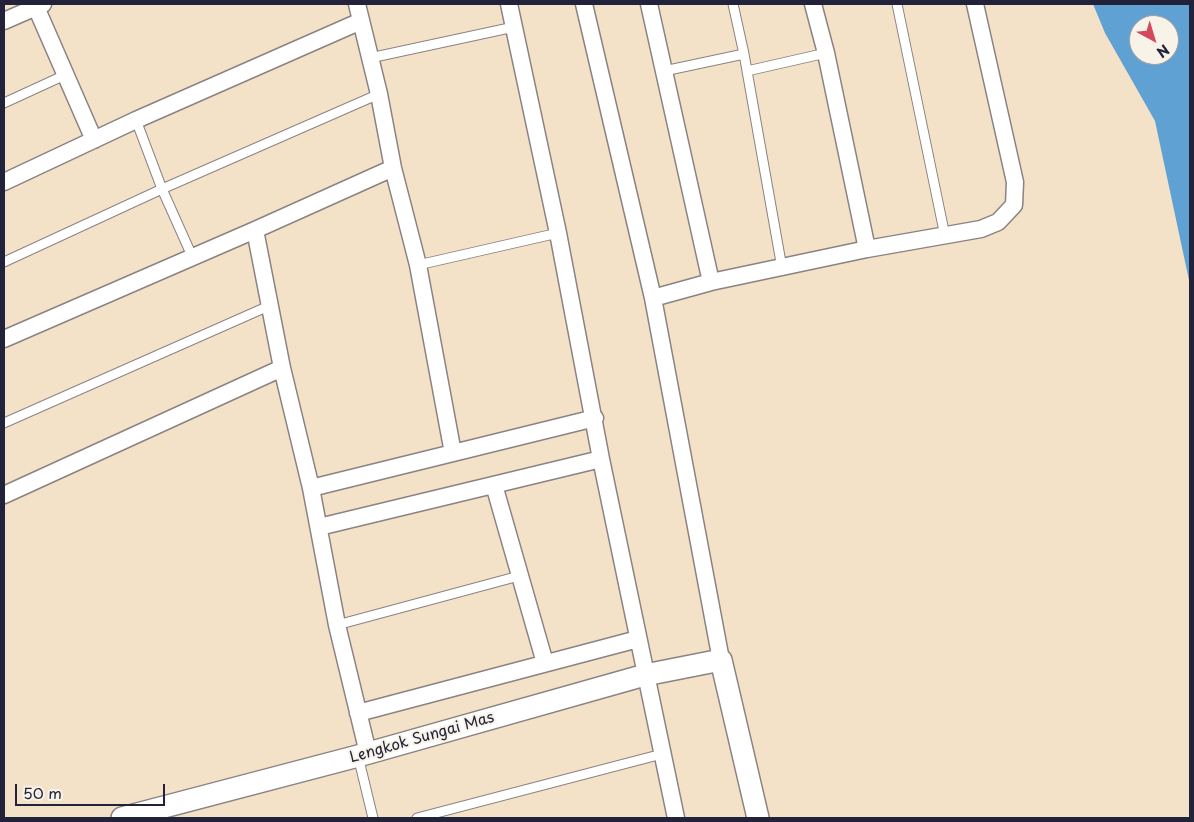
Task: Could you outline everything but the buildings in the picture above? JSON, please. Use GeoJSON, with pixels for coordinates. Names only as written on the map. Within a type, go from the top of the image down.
{"type":"FeatureCollection","features":[{"type":"Feature","properties":{"kind":"street"},"geometry":{"type":"LineString","coordinates":[[357,4],[380,94],[394,168],[418,265],[452,453]]}},
{"type":"Feature","properties":{"kind":"street"},"geometry":{"type":"LineString","coordinates":[[509,4],[558,233],[595,418],[601,459],[676,818]]}},
{"type":"Feature","properties":{"kind":"street"},"geometry":{"type":"LineString","coordinates":[[584,4],[653,298],[721,660],[758,818]]}},
{"type":"Feature","properties":{"kind":"street"},"geometry":{"type":"LineString","coordinates":[[649,4],[711,282]]}},
{"type":"Feature","properties":{"kind":"street"},"geometry":{"type":"LineString","coordinates":[[813,4],[826,53],[867,249]]}},
{"type":"Feature","properties":{"kind":"street"},"geometry":{"type":"LineString","coordinates":[[653,298],[711,282],[867,249],[981,229],[998,222],[1014,205],[1014,182],[975,4]]}},
{"type":"Feature","properties":{"kind":"street"},"geometry":{"type":"LineString","coordinates":[[4,21],[39,5],[65,75],[94,140]]}},
{"type":"Feature","properties":{"kind":"street"},"geometry":{"type":"LineString","coordinates":[[4,182],[136,120],[361,20]]}},
{"type":"Feature","properties":{"kind":"street"},"geometry":{"type":"LineString","coordinates":[[4,339],[394,168]]}},
{"type":"Feature","properties":{"kind":"street"},"geometry":{"type":"LineString","coordinates":[[255,230],[282,368],[311,488],[337,625],[358,713],[363,755]]}},
{"type":"Feature","properties":{"kind":"street"},"geometry":{"type":"LineString","coordinates":[[4,495],[282,368]]}},
{"type":"Feature","properties":{"kind":"street"},"geometry":{"type":"LineString","coordinates":[[311,488],[595,418]]}},
{"type":"Feature","properties":{"kind":"street"},"geometry":{"type":"LineString","coordinates":[[319,527],[601,459]]}},
{"type":"Feature","properties":{"kind":"street"},"geometry":{"type":"LineString","coordinates":[[494,485],[545,663]]}},
{"type":"Feature","properties":{"kind":"street"},"geometry":{"type":"LineString","coordinates":[[358,713],[638,639]]}},
{"type":"Feature","properties":{"kind":"street","name":"Lengkok Sungai Mas"},"geometry":{"type":"LineString","coordinates":[[122,818],[165,813],[645,675],[721,660]]}},
{"type":"Feature","properties":{"kind":"lane"},"geometry":{"type":"LineString","coordinates":[[733,4],[744,54],[782,268]]}},
{"type":"Feature","properties":{"kind":"lane"},"geometry":{"type":"LineString","coordinates":[[897,4],[945,236]]}},
{"type":"Feature","properties":{"kind":"lane"},"geometry":{"type":"LineString","coordinates":[[370,58],[514,27]]}},
{"type":"Feature","properties":{"kind":"lane"},"geometry":{"type":"LineString","coordinates":[[747,71],[826,53]]}},
{"type":"Feature","properties":{"kind":"lane"},"geometry":{"type":"LineString","coordinates":[[664,71],[744,54]]}},
{"type":"Feature","properties":{"kind":"lane"},"geometry":{"type":"LineString","coordinates":[[4,103],[65,75]]}},
{"type":"Feature","properties":{"kind":"lane"},"geometry":{"type":"LineString","coordinates":[[4,262],[162,189],[380,94]]}},
{"type":"Feature","properties":{"kind":"lane"},"geometry":{"type":"LineString","coordinates":[[136,120],[162,189],[192,256]]}},
{"type":"Feature","properties":{"kind":"lane"},"geometry":{"type":"LineString","coordinates":[[418,265],[558,233]]}},
{"type":"Feature","properties":{"kind":"lane"},"geometry":{"type":"LineString","coordinates":[[4,423],[271,305]]}},
{"type":"Feature","properties":{"kind":"lane"},"geometry":{"type":"LineString","coordinates":[[337,625],[519,576]]}},
{"type":"Feature","properties":{"kind":"lane"},"geometry":{"type":"LineString","coordinates":[[417,818],[662,754]]}},
{"type":"Feature","properties":{"kind":"lane"},"geometry":{"type":"LineString","coordinates":[[363,755],[373,818]]}},
{"type":"Feature","properties":{"kind":"water"},"geometry":{"type":"Polygon","coordinates":[[[1093,4],[1190,4],[1190,285],[1155,121],[1105,33],[1093,4]]]}}]}
